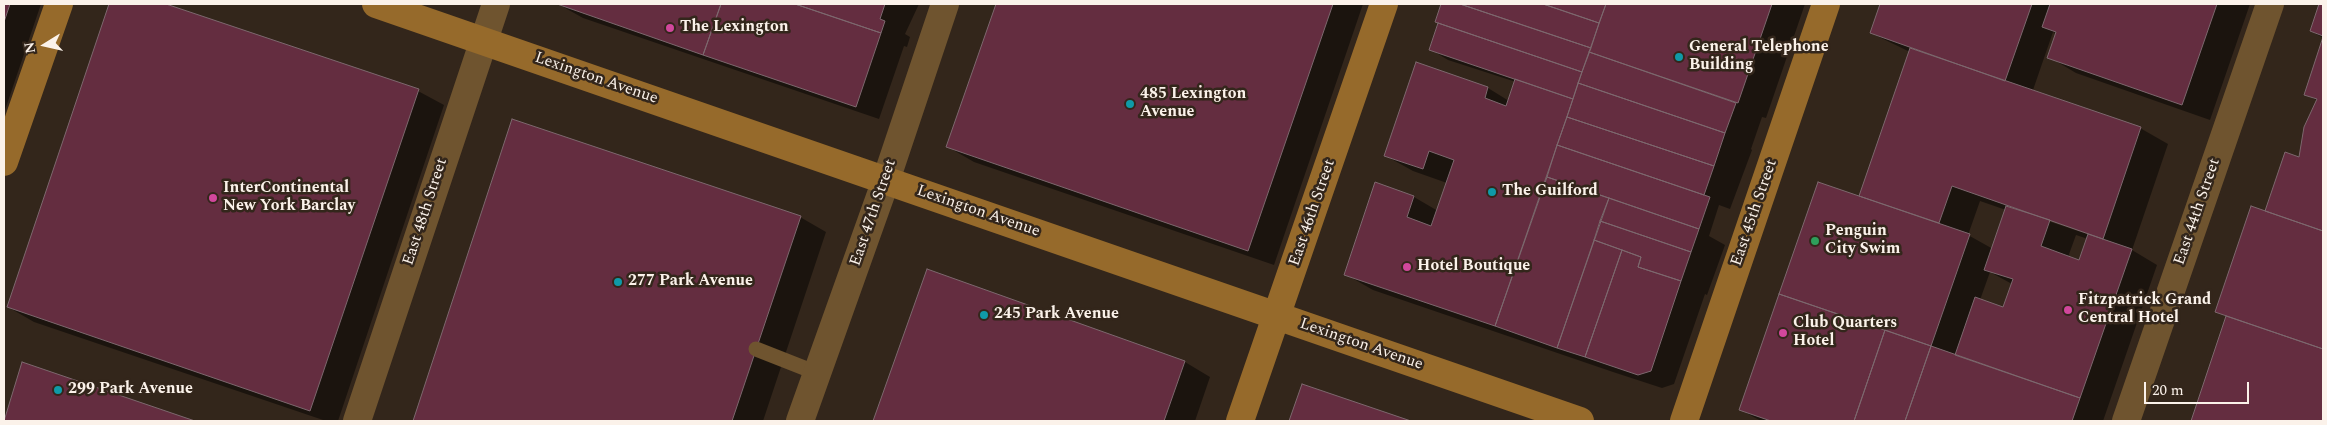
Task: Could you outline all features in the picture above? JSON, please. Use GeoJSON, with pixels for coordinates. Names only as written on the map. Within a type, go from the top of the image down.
{"type":"FeatureCollection","features":[{"type":"Feature","properties":{"kind":"main road"},"geometry":{"type":"LineString","coordinates":[[4,162],[59,4]]}},
{"type":"Feature","properties":{"kind":"main road","name":"Lexington Avenue"},"geometry":{"type":"LineString","coordinates":[[376,4],[1580,421]]}},
{"type":"Feature","properties":{"kind":"main road","name":"East 46th Street"},"geometry":{"type":"LineString","coordinates":[[1240,421],[1384,4]]}},
{"type":"Feature","properties":{"kind":"main road","name":"East 45th Street"},"geometry":{"type":"LineString","coordinates":[[1684,421],[1826,4]]}},
{"type":"Feature","properties":{"kind":"street","name":"East 48th Street"},"geometry":{"type":"LineString","coordinates":[[357,421],[482,40],[496,4]]}},
{"type":"Feature","properties":{"kind":"street","name":"East 47th Street"},"geometry":{"type":"LineString","coordinates":[[800,421],[886,180],[945,4]]}},
{"type":"Feature","properties":{"kind":"street","name":"East 44th Street"},"geometry":{"type":"LineString","coordinates":[[2126,421],[2270,4]]}},
{"type":"Feature","properties":{"kind":"lane"},"geometry":{"type":"LineString","coordinates":[[756,349],[816,374]]}},
{"type":"Feature","properties":{"kind":"building"},"geometry":{"type":"Polygon","coordinates":[[[4,4],[10,4],[4,22],[4,4]]]}},
{"type":"Feature","properties":{"kind":"building","name":"InterContinental New York Barclay"},"geometry":{"type":"Polygon","coordinates":[[[109,4],[166,4],[419,89],[310,411],[7,307],[109,4]]]}},
{"type":"Feature","properties":{"kind":"building","name":"The Lexington"},"geometry":{"type":"Polygon","coordinates":[[[557,4],[721,4],[703,55],[557,4]]]}},
{"type":"Feature","properties":{"kind":"building"},"geometry":{"type":"Polygon","coordinates":[[[721,4],[795,4],[881,33],[856,107],[703,55],[721,4]]]}},
{"type":"Feature","properties":{"kind":"building"},"geometry":{"type":"Polygon","coordinates":[[[795,4],[885,4],[880,19],[885,21],[881,33],[795,4]]]}},
{"type":"Feature","properties":{"kind":"building","name":"485 Lexington Avenue"},"geometry":{"type":"Polygon","coordinates":[[[996,4],[1333,4],[1248,251],[946,147],[996,4]]]}},
{"type":"Feature","properties":{"kind":"building"},"geometry":{"type":"Polygon","coordinates":[[[1441,4],[1460,4],[1591,48],[1582,72],[1435,22],[1441,4]]]}},
{"type":"Feature","properties":{"kind":"building"},"geometry":{"type":"Polygon","coordinates":[[[1460,4],[1543,4],[1599,23],[1591,48],[1460,4]]]}},
{"type":"Feature","properties":{"kind":"building"},"geometry":{"type":"Polygon","coordinates":[[[1543,4],[1606,4],[1599,23],[1543,4]]]}},
{"type":"Feature","properties":{"kind":"building","name":"General Telephone Building"},"geometry":{"type":"Polygon","coordinates":[[[1606,4],[1772,4],[1738,103],[1589,52],[1606,4]]]}},
{"type":"Feature","properties":{"kind":"building"},"geometry":{"type":"Polygon","coordinates":[[[1880,4],[2032,4],[2005,81],[1870,33],[1880,4]]]}},
{"type":"Feature","properties":{"kind":"building"},"geometry":{"type":"Polygon","coordinates":[[[2050,4],[2217,4],[2182,105],[2047,58],[2056,32],[2042,27],[2050,4]]]}},
{"type":"Feature","properties":{"kind":"building"},"geometry":{"type":"Polygon","coordinates":[[[2319,4],[2323,4],[2323,36],[2310,31],[2319,4]]]}},
{"type":"Feature","properties":{"kind":"building"},"geometry":{"type":"Polygon","coordinates":[[[1438,23],[1582,72],[1573,99],[1429,50],[1438,23]]]}},
{"type":"Feature","properties":{"kind":"building"},"geometry":{"type":"Polygon","coordinates":[[[2323,37],[2323,231],[2265,211],[2285,152],[2299,157],[2304,127],[2317,99],[2304,95],[2323,37]]]}},
{"type":"Feature","properties":{"kind":"building"},"geometry":{"type":"Polygon","coordinates":[[[1910,48],[2141,127],[2103,239],[1952,186],[1939,223],[1859,196],[1910,48]]]}},
{"type":"Feature","properties":{"kind":"building"},"geometry":{"type":"Polygon","coordinates":[[[1589,52],[1736,103],[1725,133],[1578,83],[1589,52]]]}},
{"type":"Feature","properties":{"kind":"building","name":"The Guilford"},"geometry":{"type":"Polygon","coordinates":[[[1416,62],[1488,87],[1485,98],[1506,106],[1515,79],[1573,99],[1495,326],[1344,275],[1375,182],[1414,196],[1407,217],[1431,226],[1454,160],[1429,151],[1423,169],[1384,156],[1416,62]]]}},
{"type":"Feature","properties":{"kind":"building"},"geometry":{"type":"Polygon","coordinates":[[[1578,83],[1725,133],[1714,166],[1567,117],[1578,83]]]}},
{"type":"Feature","properties":{"kind":"building"},"geometry":{"type":"Polygon","coordinates":[[[1567,117],[1714,166],[1704,195],[1557,145],[1567,117]]]}},
{"type":"Feature","properties":{"kind":"building","name":"277 Park Avenue"},"geometry":{"type":"Polygon","coordinates":[[[512,119],[801,216],[732,421],[413,421],[512,119]]]}},
{"type":"Feature","properties":{"kind":"building"},"geometry":{"type":"Polygon","coordinates":[[[1557,145],[1710,197],[1699,229],[1547,177],[1557,145]]]}},
{"type":"Feature","properties":{"kind":"building"},"geometry":{"type":"Polygon","coordinates":[[[1547,177],[1609,198],[1557,348],[1495,326],[1547,177]]]}},
{"type":"Feature","properties":{"kind":"building"},"geometry":{"type":"Polygon","coordinates":[[[1818,182],[1970,234],[1931,346],[1779,294],[1818,182]]]}},
{"type":"Feature","properties":{"kind":"building"},"geometry":{"type":"Polygon","coordinates":[[[1609,198],[1699,229],[1691,252],[1600,221],[1609,198]]]}},
{"type":"Feature","properties":{"kind":"building"},"geometry":{"type":"Polygon","coordinates":[[[2006,206],[2050,220],[2041,246],[2079,260],[2088,234],[2132,249],[2080,398],[1955,355],[1975,297],[2003,307],[2013,279],[1984,270],[2006,206]]]}},
{"type":"Feature","properties":{"kind":"building"},"geometry":{"type":"Polygon","coordinates":[[[2251,206],[2323,231],[2323,349],[2215,312],[2251,206]]]}},
{"type":"Feature","properties":{"kind":"building"},"geometry":{"type":"Polygon","coordinates":[[[1600,221],[1691,252],[1681,281],[1638,267],[1641,257],[1594,240],[1600,221]]]}},
{"type":"Feature","properties":{"kind":"building"},"geometry":{"type":"Polygon","coordinates":[[[1594,240],[1622,250],[1585,357],[1557,348],[1594,240]]]}},
{"type":"Feature","properties":{"kind":"building"},"geometry":{"type":"Polygon","coordinates":[[[1622,250],[1641,257],[1638,267],[1681,281],[1651,371],[1638,375],[1585,357],[1622,250]]]}},
{"type":"Feature","properties":{"kind":"building","name":"245 Park Avenue"},"geometry":{"type":"Polygon","coordinates":[[[927,269],[1185,361],[1164,421],[873,421],[927,269]]]}},
{"type":"Feature","properties":{"kind":"building"},"geometry":{"type":"Polygon","coordinates":[[[1779,294],[1885,330],[1854,421],[1771,421],[1739,410],[1779,294]]]}},
{"type":"Feature","properties":{"kind":"building"},"geometry":{"type":"Polygon","coordinates":[[[2226,316],[2323,349],[2323,421],[2191,421],[2226,316]]]}},
{"type":"Feature","properties":{"kind":"building"},"geometry":{"type":"Polygon","coordinates":[[[1885,330],[1931,346],[1905,421],[1854,421],[1885,330]]]}},
{"type":"Feature","properties":{"kind":"building"},"geometry":{"type":"Polygon","coordinates":[[[1931,346],[2080,398],[2072,421],[1905,421],[1931,346]]]}},
{"type":"Feature","properties":{"kind":"building","name":"299 Park Avenue"},"geometry":{"type":"Polygon","coordinates":[[[22,362],[195,421],[4,421],[22,362]]]}},
{"type":"Feature","properties":{"kind":"building"},"geometry":{"type":"Polygon","coordinates":[[[1302,384],[1411,421],[1289,421],[1302,384]]]}},
{"type":"Feature","properties":{"kind":"place","name":"The Lexington"},"geometry":{"type":"Point","coordinates":[670,28]}},
{"type":"Feature","properties":{"kind":"place","name":"General Telephone Building"},"geometry":{"type":"Point","coordinates":[1679,57]}},
{"type":"Feature","properties":{"kind":"place","name":"485 Lexington Avenue"},"geometry":{"type":"Point","coordinates":[1130,104]}},
{"type":"Feature","properties":{"kind":"place","name":"The Guilford"},"geometry":{"type":"Point","coordinates":[1492,192]}},
{"type":"Feature","properties":{"kind":"place","name":"InterContinental New York Barclay"},"geometry":{"type":"Point","coordinates":[213,198]}},
{"type":"Feature","properties":{"kind":"place","name":"Penguin City Swim"},"geometry":{"type":"Point","coordinates":[1815,241]}},
{"type":"Feature","properties":{"kind":"place","name":"Hotel Boutique"},"geometry":{"type":"Point","coordinates":[1407,267]}},
{"type":"Feature","properties":{"kind":"place","name":"277 Park Avenue"},"geometry":{"type":"Point","coordinates":[618,282]}},
{"type":"Feature","properties":{"kind":"place","name":"Fitzpatrick Grand Central Hotel"},"geometry":{"type":"Point","coordinates":[2068,310]}},
{"type":"Feature","properties":{"kind":"place","name":"245 Park Avenue"},"geometry":{"type":"Point","coordinates":[984,315]}},
{"type":"Feature","properties":{"kind":"place","name":"Club Quarters Hotel"},"geometry":{"type":"Point","coordinates":[1783,333]}},
{"type":"Feature","properties":{"kind":"place","name":"299 Park Avenue"},"geometry":{"type":"Point","coordinates":[58,390]}}]}
